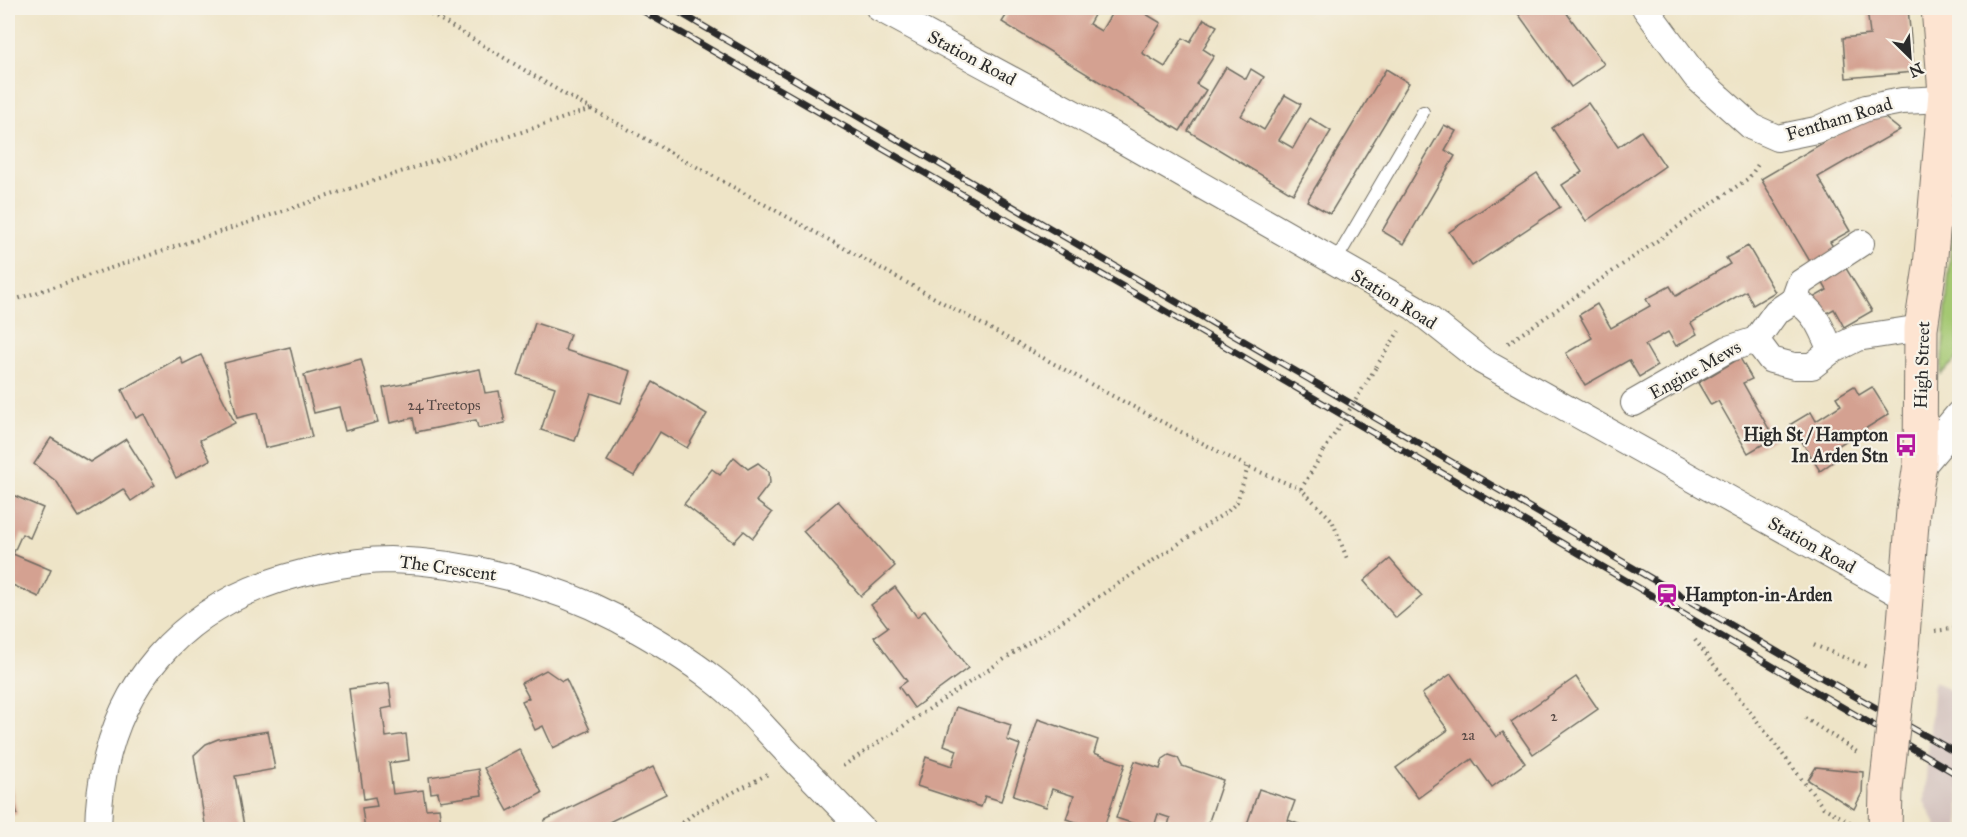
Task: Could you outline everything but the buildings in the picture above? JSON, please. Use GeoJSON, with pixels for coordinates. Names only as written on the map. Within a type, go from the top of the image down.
{"type":"FeatureCollection","features":[{"type":"Feature","properties":{"kind":"main road","name":"High Street"},"geometry":{"type":"LineString","coordinates":[[1872,828],[1886,789],[1902,648],[1905,597],[1920,464],[1922,328],[1950,103],[1938,8]]}},
{"type":"Feature","properties":{"kind":"street","name":"Station Road"},"geometry":{"type":"LineString","coordinates":[[879,8],[1101,128],[1414,307],[1482,361],[1905,597]]}},
{"type":"Feature","properties":{"kind":"street","name":"Fentham Road"},"geometry":{"type":"LineString","coordinates":[[1645,8],[1696,77],[1752,127],[1777,138],[1816,130],[1866,108],[1902,101],[1950,103]]}},
{"type":"Feature","properties":{"kind":"street","name":"Engine Mews"},"geometry":{"type":"LineString","coordinates":[[1634,403],[1728,349],[1756,340],[1776,312],[1794,300],[1800,283],[1861,243]]}},
{"type":"Feature","properties":{"kind":"street"},"geometry":{"type":"LineString","coordinates":[[1794,300],[1806,306],[1816,318],[1831,351]]}},
{"type":"Feature","properties":{"kind":"street","name":"Engine Mews"},"geometry":{"type":"LineString","coordinates":[[1756,340],[1771,360],[1794,366],[1812,366],[1831,351],[1857,338],[1922,328]]}},
{"type":"Feature","properties":{"kind":"street"},"geometry":{"type":"LineString","coordinates":[[1920,464],[1959,417]]}},
{"type":"Feature","properties":{"kind":"street","name":"The Crescent"},"geometry":{"type":"LineString","coordinates":[[98,830],[99,800],[111,737],[126,704],[162,650],[190,625],[259,587],[304,572],[387,560],[441,563],[501,575],[578,601],[616,618],[662,644],[713,679],[753,715],[862,830]]}},
{"type":"Feature","properties":{"kind":"lane"},"geometry":{"type":"LineString","coordinates":[[1335,262],[1423,112]]}},
{"type":"Feature","properties":{"kind":"path"},"geometry":{"type":"LineString","coordinates":[[421,8],[591,109],[1248,467],[1301,489],[1332,520],[1348,561]]}},
{"type":"Feature","properties":{"kind":"path"},"geometry":{"type":"LineString","coordinates":[[8,302],[591,109]]}},
{"type":"Feature","properties":{"kind":"path"},"geometry":{"type":"LineString","coordinates":[[1482,361],[1749,178],[1777,138]]}},
{"type":"Feature","properties":{"kind":"path"},"geometry":{"type":"LineString","coordinates":[[1301,489],[1414,307]]}},
{"type":"Feature","properties":{"kind":"path"},"geometry":{"type":"LineString","coordinates":[[817,783],[1228,511],[1238,502],[1248,467]]}},
{"type":"Feature","properties":{"kind":"path"},"geometry":{"type":"LineString","coordinates":[[1695,640],[1822,807],[1872,828]]}},
{"type":"Feature","properties":{"kind":"path"},"geometry":{"type":"LineString","coordinates":[[1814,645],[1873,670]]}},
{"type":"Feature","properties":{"kind":"path"},"geometry":{"type":"LineString","coordinates":[[1805,718],[1864,757]]}},
{"type":"Feature","properties":{"kind":"path"},"geometry":{"type":"LineString","coordinates":[[673,830],[696,812],[795,760]]}},
{"type":"Feature","properties":{"kind":"shaded area"},"geometry":{"type":"Polygon","coordinates":[[[1934,681],[1959,696],[1959,829],[1938,829],[1924,801],[1934,681]]]}},
{"type":"Feature","properties":{"kind":"green space"},"geometry":{"type":"Polygon","coordinates":[[[1959,179],[1959,357],[1941,374],[1956,184],[1959,179]]]}},
{"type":"Feature","properties":{"kind":"railway"},"geometry":{"type":"LineString","coordinates":[[638,8],[1153,304],[1960,776]]}},
{"type":"Feature","properties":{"kind":"railway"},"geometry":{"type":"LineString","coordinates":[[672,8],[1810,671],[1960,755]]}},
{"type":"Feature","properties":{"kind":"place","name":"High St / Hampton In Arden Stn"},"geometry":{"type":"Point","coordinates":[1906,445]}},
{"type":"Feature","properties":{"kind":"place","name":"Hampton-in-Arden"},"geometry":{"type":"Point","coordinates":[1667,595]}}]}
